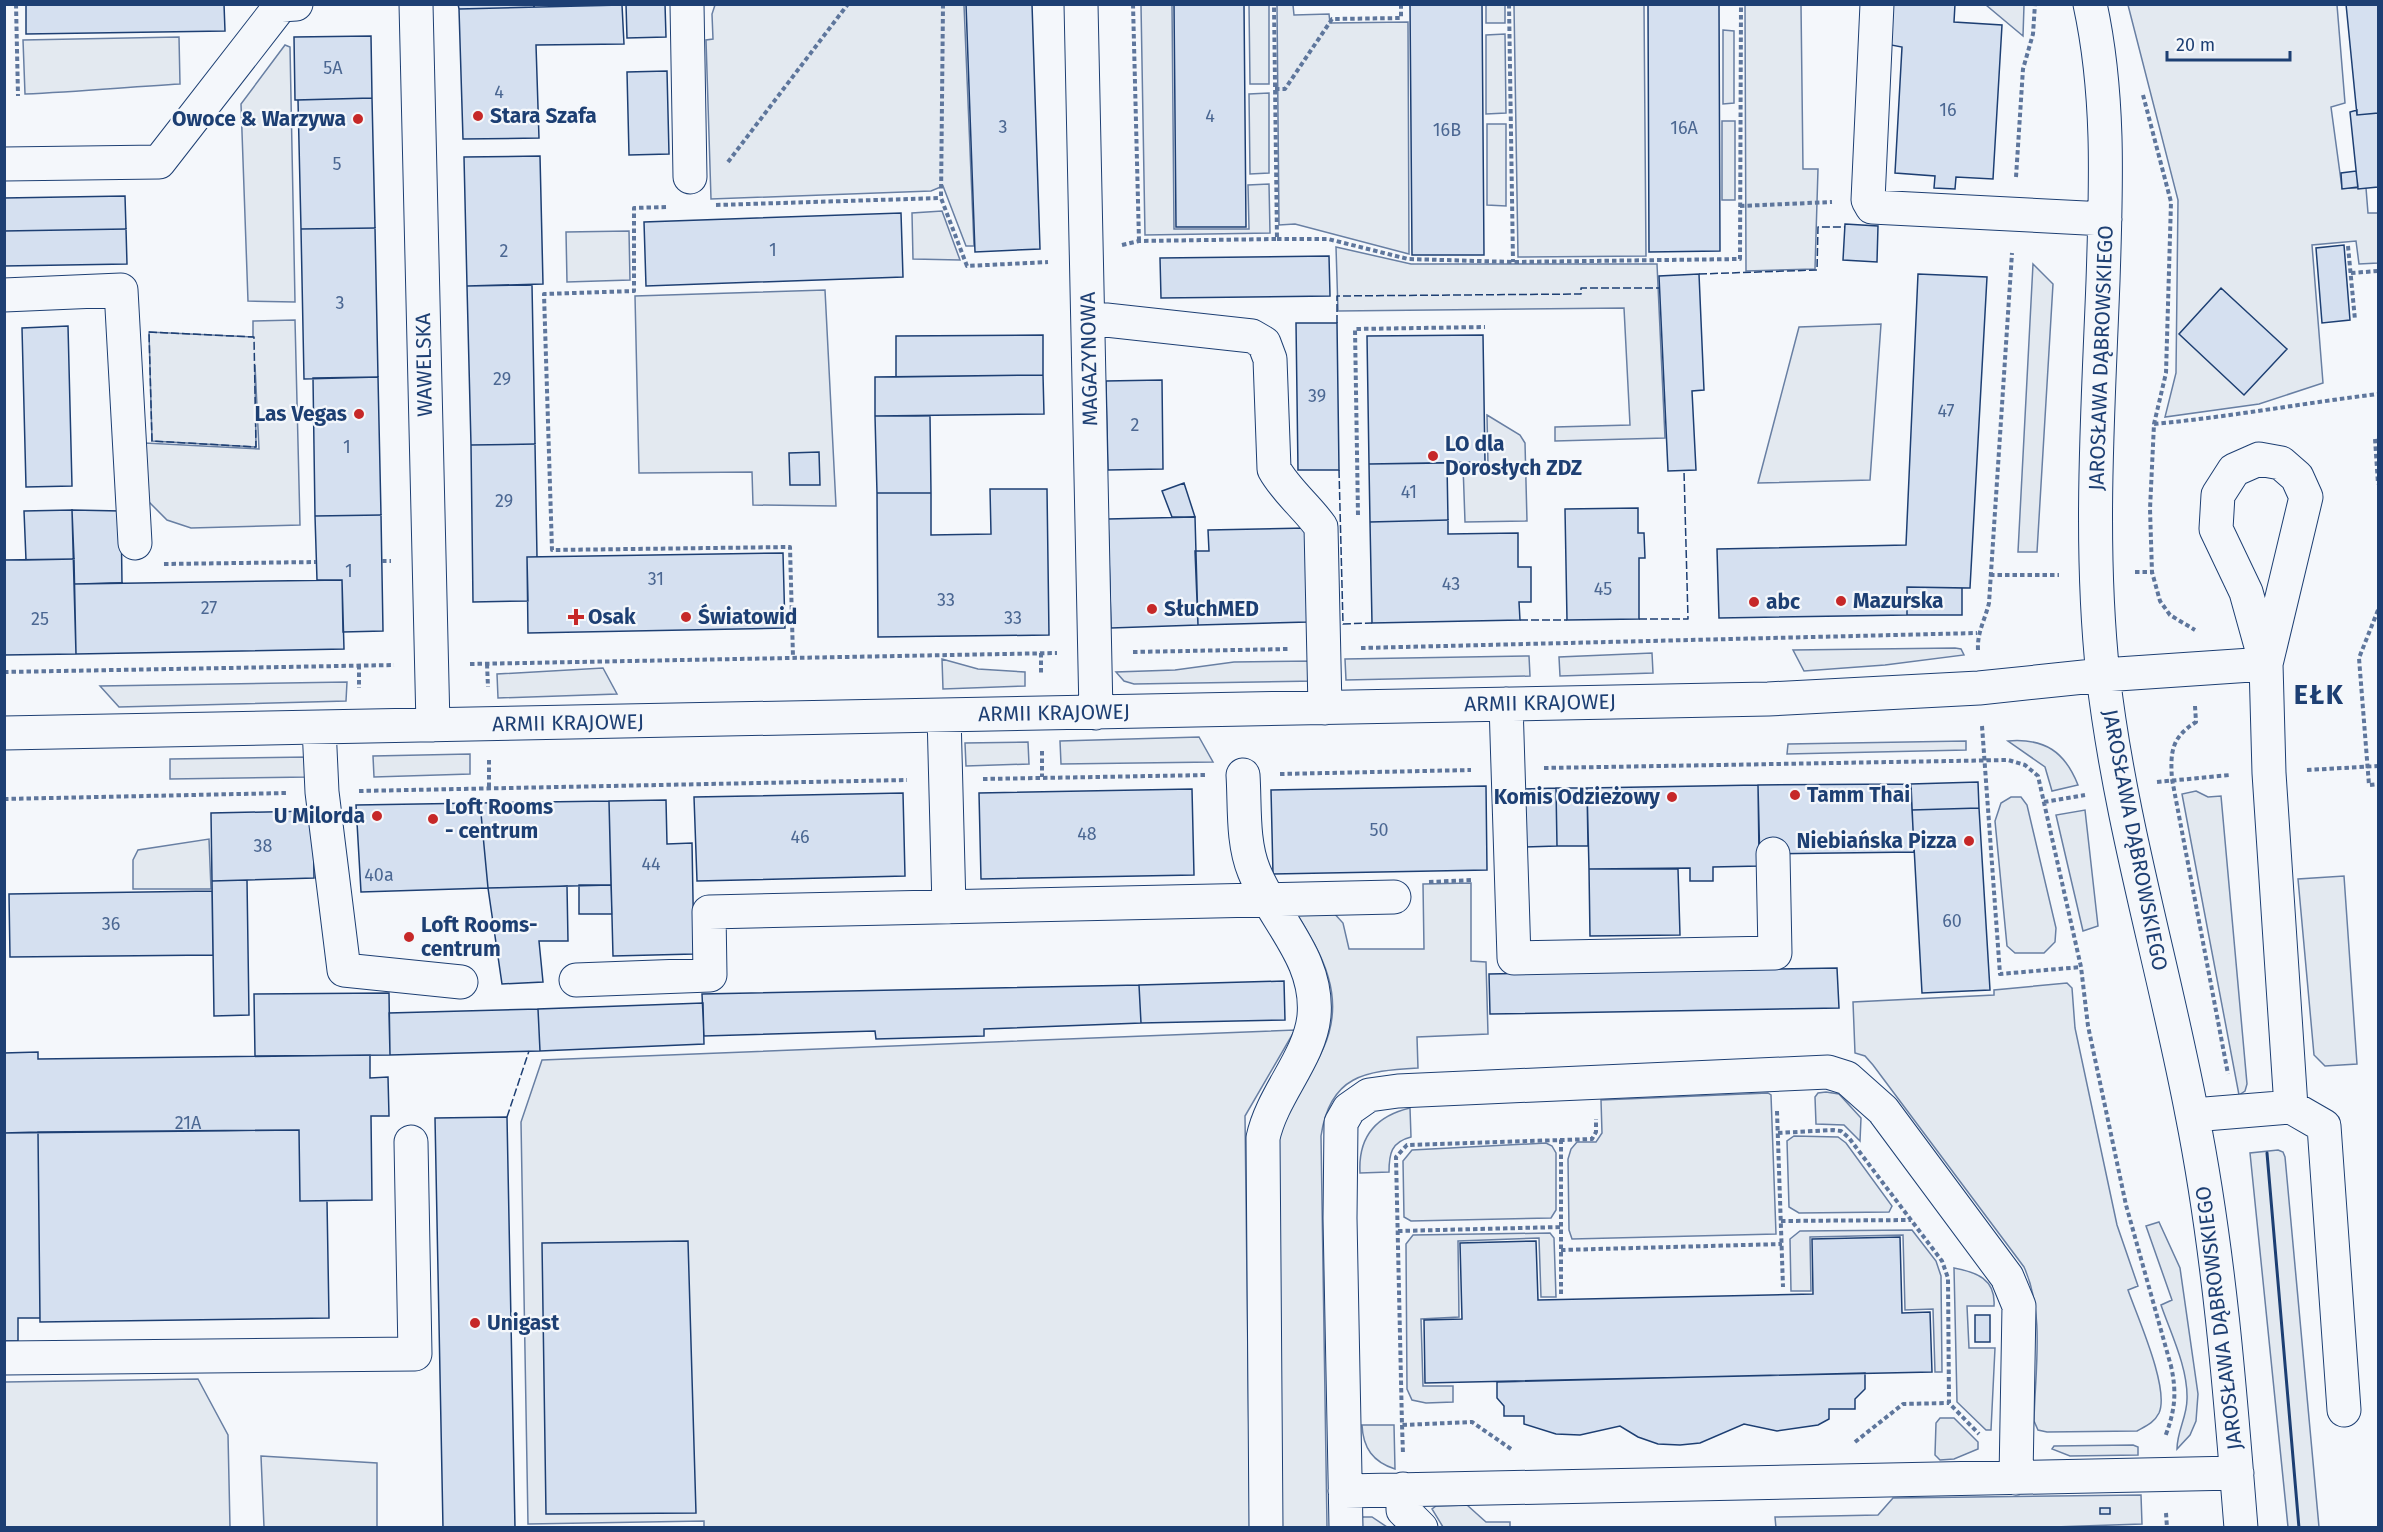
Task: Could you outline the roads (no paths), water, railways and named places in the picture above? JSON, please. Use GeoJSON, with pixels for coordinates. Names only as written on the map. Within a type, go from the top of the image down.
{"type":"FeatureCollection","features":[{"type":"Feature","properties":{"kind":"street"},"geometry":{"type":"LineString","coordinates":[[4,164],[159,162],[281,5],[296,4]]}},
{"type":"Feature","properties":{"kind":"street","name":"WAWELSKA"},"geometry":{"type":"LineString","coordinates":[[416,4],[433,725]]}},
{"type":"Feature","properties":{"kind":"street"},"geometry":{"type":"LineString","coordinates":[[687,4],[690,177]]}},
{"type":"Feature","properties":{"kind":"street","name":"MAGAZYNOWA"},"geometry":{"type":"LineString","coordinates":[[1081,4],[1096,713]]}},
{"type":"Feature","properties":{"kind":"street"},"geometry":{"type":"LineString","coordinates":[[1877,4],[1869,200],[1872,207],[2105,219]]}},
{"type":"Feature","properties":{"kind":"street","name":"JAROSŁAWA DĄBROWSKIEGO"},"geometry":{"type":"LineString","coordinates":[[2090,4],[2103,82],[2106,139],[2096,506],[2096,574],[2103,675],[2120,789],[2193,1115],[2217,1263],[2241,1527]]}},
{"type":"Feature","properties":{"kind":"street"},"geometry":{"type":"LineString","coordinates":[[4,295],[121,290],[135,543]]}},
{"type":"Feature","properties":{"kind":"street"},"geometry":{"type":"LineString","coordinates":[[1088,318],[1252,336],[1264,343],[1270,359],[1274,470],[1281,482],[1308,509],[1321,527],[1325,708]]}},
{"type":"Feature","properties":{"kind":"street"},"geometry":{"type":"LineString","coordinates":[[2266,664],[2306,496],[2297,477],[2282,463],[2259,459],[2234,470],[2218,495],[2216,529],[2246,592],[2266,664],[2269,773],[2290,1107]]}},
{"type":"Feature","properties":{"kind":"street","name":"ARMII KRAJOWEJ"},"geometry":{"type":"LineString","coordinates":[[4,734],[1768,699],[1980,688],[2103,675],[2266,664]]}},
{"type":"Feature","properties":{"kind":"street"},"geometry":{"type":"LineString","coordinates":[[1506,704],[1514,958],[1775,953],[1773,854]]}},
{"type":"Feature","properties":{"kind":"street"},"geometry":{"type":"LineString","coordinates":[[945,715],[949,907]]}},
{"type":"Feature","properties":{"kind":"street"},"geometry":{"type":"LineString","coordinates":[[319,727],[322,792],[344,970],[461,982]]}},
{"type":"Feature","properties":{"kind":"street"},"geometry":{"type":"LineString","coordinates":[[1243,775],[1248,847],[1253,868],[1268,899],[1302,953],[1315,992],[1311,1035],[1267,1120],[1263,1138],[1266,1527]]}},
{"type":"Feature","properties":{"kind":"street"},"geometry":{"type":"LineString","coordinates":[[576,980],[710,975],[709,912],[1394,897]]}},
{"type":"Feature","properties":{"kind":"street"},"geometry":{"type":"LineString","coordinates":[[1346,1527],[1340,1218],[1341,1123],[1349,1109],[1369,1095],[1398,1091],[1828,1072],[1847,1078],[1883,1110],[2007,1277],[2019,1306],[2016,1478]]}},
{"type":"Feature","properties":{"kind":"street"},"geometry":{"type":"LineString","coordinates":[[2193,1115],[2290,1107],[2324,1126],[2344,1410]]}},
{"type":"Feature","properties":{"kind":"street"},"geometry":{"type":"LineString","coordinates":[[4,1358],[415,1354],[411,1142]]}},
{"type":"Feature","properties":{"kind":"street"},"geometry":{"type":"LineString","coordinates":[[1345,1491],[2237,1473]]}},
{"type":"Feature","properties":{"kind":"street"},"geometry":{"type":"LineString","coordinates":[[1403,1489],[1403,1510],[1420,1527]]}},
{"type":"Feature","properties":{"kind":"place","name":"Stara Szafa"},"geometry":{"type":"Point","coordinates":[478,116]}},
{"type":"Feature","properties":{"kind":"place","name":"Owoce & Warzywa"},"geometry":{"type":"Point","coordinates":[358,119]}},
{"type":"Feature","properties":{"kind":"place","name":"Las Vegas"},"geometry":{"type":"Point","coordinates":[359,414]}},
{"type":"Feature","properties":{"kind":"place","name":"LO dla Dorosłych ZDZ"},"geometry":{"type":"Point","coordinates":[1433,456]}},
{"type":"Feature","properties":{"kind":"place","name":"Mazurska"},"geometry":{"type":"Point","coordinates":[1841,601]}},
{"type":"Feature","properties":{"kind":"place","name":"abc"},"geometry":{"type":"Point","coordinates":[1754,602]}},
{"type":"Feature","properties":{"kind":"place","name":"SłuchMED"},"geometry":{"type":"Point","coordinates":[1152,609]}},
{"type":"Feature","properties":{"kind":"place","name":"Osak"},"geometry":{"type":"Point","coordinates":[576,617]}},
{"type":"Feature","properties":{"kind":"place","name":"Światowid"},"geometry":{"type":"Point","coordinates":[686,617]}},
{"type":"Feature","properties":{"kind":"place","name":"Tamm Thai"},"geometry":{"type":"Point","coordinates":[1795,795]}},
{"type":"Feature","properties":{"kind":"place","name":"Komis Odzieżowy"},"geometry":{"type":"Point","coordinates":[1672,797]}},
{"type":"Feature","properties":{"kind":"place","name":"U Milorda"},"geometry":{"type":"Point","coordinates":[377,816]}},
{"type":"Feature","properties":{"kind":"place","name":"Loft Rooms - centrum"},"geometry":{"type":"Point","coordinates":[433,819]}},
{"type":"Feature","properties":{"kind":"place","name":"Niebiańska Pizza"},"geometry":{"type":"Point","coordinates":[1969,841]}},
{"type":"Feature","properties":{"kind":"place","name":"Loft Rooms- centrum"},"geometry":{"type":"Point","coordinates":[409,937]}},
{"type":"Feature","properties":{"kind":"place","name":"Unigast"},"geometry":{"type":"Point","coordinates":[475,1323]}},
{"type":"Feature","properties":{"kind":"district","name":"EŁK"},"geometry":{"type":"Point","coordinates":[2319,695]}}]}
